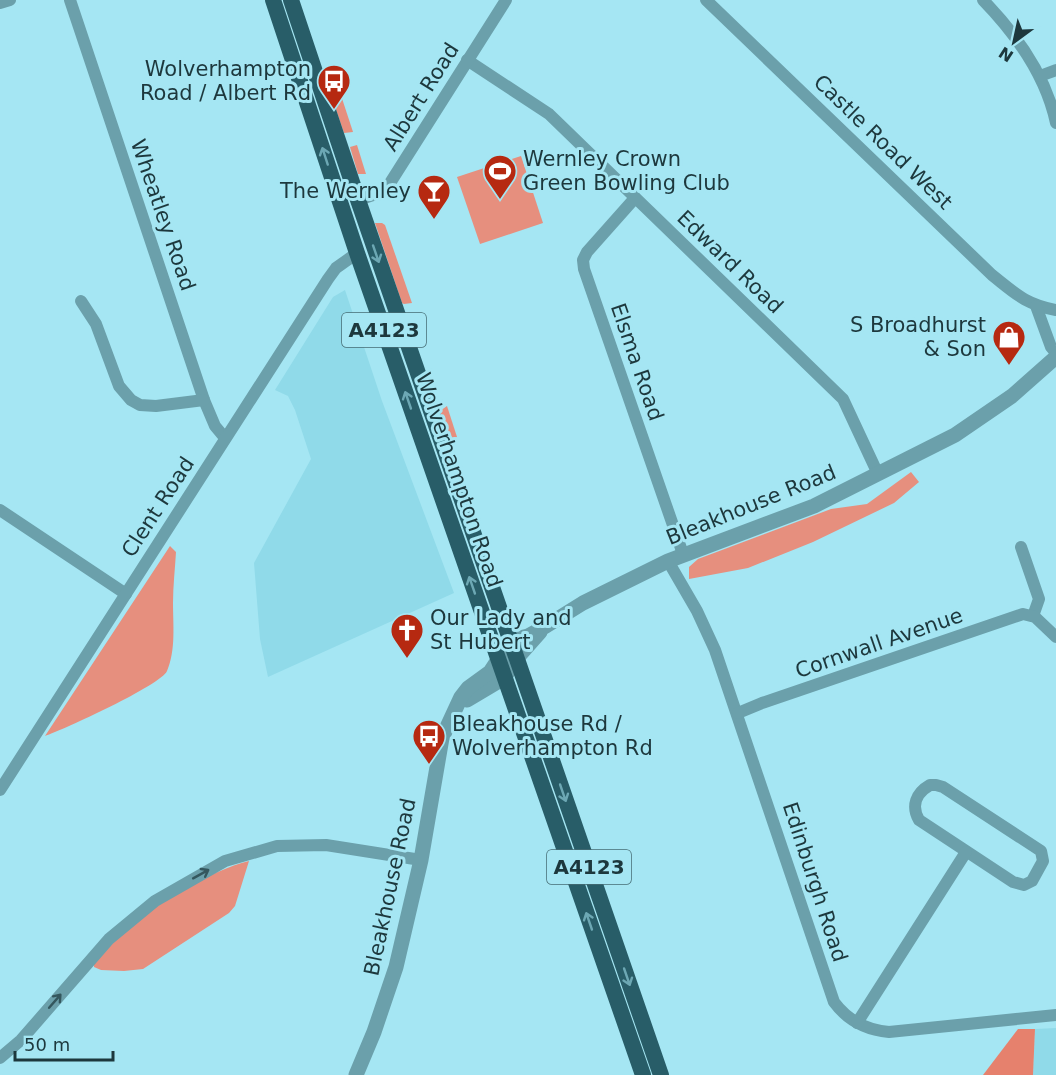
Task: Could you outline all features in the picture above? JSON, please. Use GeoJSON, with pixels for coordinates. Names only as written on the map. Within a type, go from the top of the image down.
{"type":"FeatureCollection","features":[{"type":"Feature","properties":{"kind":"highway","name":"Wolverhampton Road"},"geometry":{"type":"LineString","coordinates":[[273,0],[357,253],[643,1075]]}},
{"type":"Feature","properties":{"kind":"highway","name":"Wolverhampton Road"},"geometry":{"type":"LineString","coordinates":[[291,0],[661,1075]]}},
{"type":"Feature","properties":{"kind":"highway"},"geometry":{"type":"LineString","coordinates":[[357,253],[358,200]]}},
{"type":"Feature","properties":{"kind":"street"},"geometry":{"type":"LineString","coordinates":[[0,3],[10,0]]}},
{"type":"Feature","properties":{"kind":"street","name":"Wheatley Road"},"geometry":{"type":"LineString","coordinates":[[70,0],[204,400],[215,426],[225,438]]}},
{"type":"Feature","properties":{"kind":"street","name":"Albert Road"},"geometry":{"type":"LineString","coordinates":[[358,200],[385,191],[506,0]]}},
{"type":"Feature","properties":{"kind":"street","name":"Castle Road West"},"geometry":{"type":"LineString","coordinates":[[706,0],[992,275],[1020,298],[1036,306],[1056,310]]}},
{"type":"Feature","properties":{"kind":"street"},"geometry":{"type":"LineString","coordinates":[[983,0],[1008,25],[1040,76],[1056,123]]}},
{"type":"Feature","properties":{"kind":"street","name":"Edward Road"},"geometry":{"type":"LineString","coordinates":[[467,60],[549,114],[843,399],[878,474]]}},
{"type":"Feature","properties":{"kind":"street"},"geometry":{"type":"LineString","coordinates":[[1040,76],[1056,70]]}},
{"type":"Feature","properties":{"kind":"street","name":"Elsma Road"},"geometry":{"type":"LineString","coordinates":[[635,198],[587,252],[583,260],[584,268],[683,554]]}},
{"type":"Feature","properties":{"kind":"street","name":"Clent Road"},"geometry":{"type":"LineString","coordinates":[[0,790],[328,279],[336,268],[357,253]]}},
{"type":"Feature","properties":{"kind":"street"},"geometry":{"type":"LineString","coordinates":[[81,301],[96,324],[119,386],[131,400],[140,405],[156,406],[204,400]]}},
{"type":"Feature","properties":{"kind":"street"},"geometry":{"type":"LineString","coordinates":[[1036,306],[1051,348],[1056,355]]}},
{"type":"Feature","properties":{"kind":"street","name":"Bleakhouse Road"},"geometry":{"type":"LineString","coordinates":[[356,1075],[374,1032],[396,966],[421,860],[442,738],[461,697],[468,688],[490,672],[511,640],[528,636],[583,603],[683,554],[814,506],[955,435],[1012,396],[1056,355]]}},
{"type":"Feature","properties":{"kind":"street"},"geometry":{"type":"LineString","coordinates":[[0,510],[126,594]]}},
{"type":"Feature","properties":{"kind":"street"},"geometry":{"type":"LineString","coordinates":[[1021,547],[1040,599],[1033,616],[1056,637]]}},
{"type":"Feature","properties":{"kind":"street","name":"Edinburgh Road"},"geometry":{"type":"LineString","coordinates":[[668,561],[697,611],[715,650],[834,1002],[839,1009],[857,1023],[874,1031],[889,1032],[1056,1015]]}},
{"type":"Feature","properties":{"kind":"street","name":"Cornwall Avenue"},"geometry":{"type":"LineString","coordinates":[[738,713],[1023,614],[1033,616]]}},
{"type":"Feature","properties":{"kind":"street","name":"Bleakhouse Road"},"geometry":{"type":"LineString","coordinates":[[458,706],[504,678],[517,658],[546,626]]}},
{"type":"Feature","properties":{"kind":"street"},"geometry":{"type":"LineString","coordinates":[[936,784],[943,787],[1036,847],[1041,851],[1043,861],[1032,882],[1024,885],[1013,882],[966,852],[916,817],[914,806],[926,788],[936,784]]}},
{"type":"Feature","properties":{"kind":"street"},"geometry":{"type":"LineString","coordinates":[[0,1058],[21,1040],[109,939],[155,901],[225,861],[277,846],[326,845],[421,860]]}},
{"type":"Feature","properties":{"kind":"street"},"geometry":{"type":"LineString","coordinates":[[857,1023],[966,852]]}},
{"type":"Feature","properties":{"kind":"shaded area"},"geometry":{"type":"Polygon","coordinates":[[[334,74],[353,132],[344,133],[326,80],[334,74]]]}},
{"type":"Feature","properties":{"kind":"shaded area"},"geometry":{"type":"Polygon","coordinates":[[[357,145],[366,174],[358,174],[350,147],[357,145]]]}},
{"type":"Feature","properties":{"kind":"shaded area","name":"Wernley Crown Green Bowling Club"},"geometry":{"type":"Polygon","coordinates":[[[521,156],[543,223],[480,244],[457,177],[521,156]]]}},
{"type":"Feature","properties":{"kind":"shaded area"},"geometry":{"type":"Polygon","coordinates":[[[375,223],[385,225],[412,303],[402,303],[375,223]]]}},
{"type":"Feature","properties":{"kind":"shaded area"},"geometry":{"type":"Polygon","coordinates":[[[345,290],[382,401],[454,593],[268,677],[260,639],[254,563],[311,459],[288,396],[275,390],[333,297],[345,290]]]}},
{"type":"Feature","properties":{"kind":"shaded area"},"geometry":{"type":"Polygon","coordinates":[[[415,317],[426,344],[416,344],[407,321],[415,317]]]}},
{"type":"Feature","properties":{"kind":"shaded area"},"geometry":{"type":"Polygon","coordinates":[[[447,406],[457,437],[449,438],[440,411],[447,406]]]}},
{"type":"Feature","properties":{"kind":"shaded area"},"geometry":{"type":"Polygon","coordinates":[[[911,472],[919,482],[894,503],[813,542],[748,568],[689,579],[689,567],[698,559],[831,509],[867,504],[911,472]]]}},
{"type":"Feature","properties":{"kind":"shaded area"},"geometry":{"type":"Polygon","coordinates":[[[170,546],[176,552],[173,646],[167,671],[161,678],[131,696],[45,736],[170,546]]]}},
{"type":"Feature","properties":{"kind":"shaded area"},"geometry":{"type":"Polygon","coordinates":[[[249,861],[235,906],[229,913],[143,969],[124,971],[101,970],[94,967],[94,964],[122,934],[165,901],[217,872],[249,861]]]}},
{"type":"Feature","properties":{"kind":"shaded area"},"geometry":{"type":"Polygon","coordinates":[[[1056,1028],[1056,1075],[1033,1075],[1035,1029],[1056,1028]]]}},
{"type":"Feature","properties":{"kind":"shaded area"},"geometry":{"type":"Polygon","coordinates":[[[1018,1029],[1035,1029],[1033,1075],[983,1075],[1018,1029]]]}},
{"type":"Feature","properties":{"kind":"place","name":"Wolverhampton Road / Albert Rd"},"geometry":{"type":"Point","coordinates":[334,110]}},
{"type":"Feature","properties":{"kind":"place","name":"Wernley Crown Green Bowling Club"},"geometry":{"type":"Point","coordinates":[500,200]}},
{"type":"Feature","properties":{"kind":"place","name":"The Wernley"},"geometry":{"type":"Point","coordinates":[434,220]}},
{"type":"Feature","properties":{"kind":"place","name":"S Broadhurst & Son"},"geometry":{"type":"Point","coordinates":[1009,366]}},
{"type":"Feature","properties":{"kind":"place","name":"Our Lady and St Hubert"},"geometry":{"type":"Point","coordinates":[407,659]}},
{"type":"Feature","properties":{"kind":"place","name":"Bleakhouse Rd / Wolverhampton Rd"},"geometry":{"type":"Point","coordinates":[429,765]}}]}
